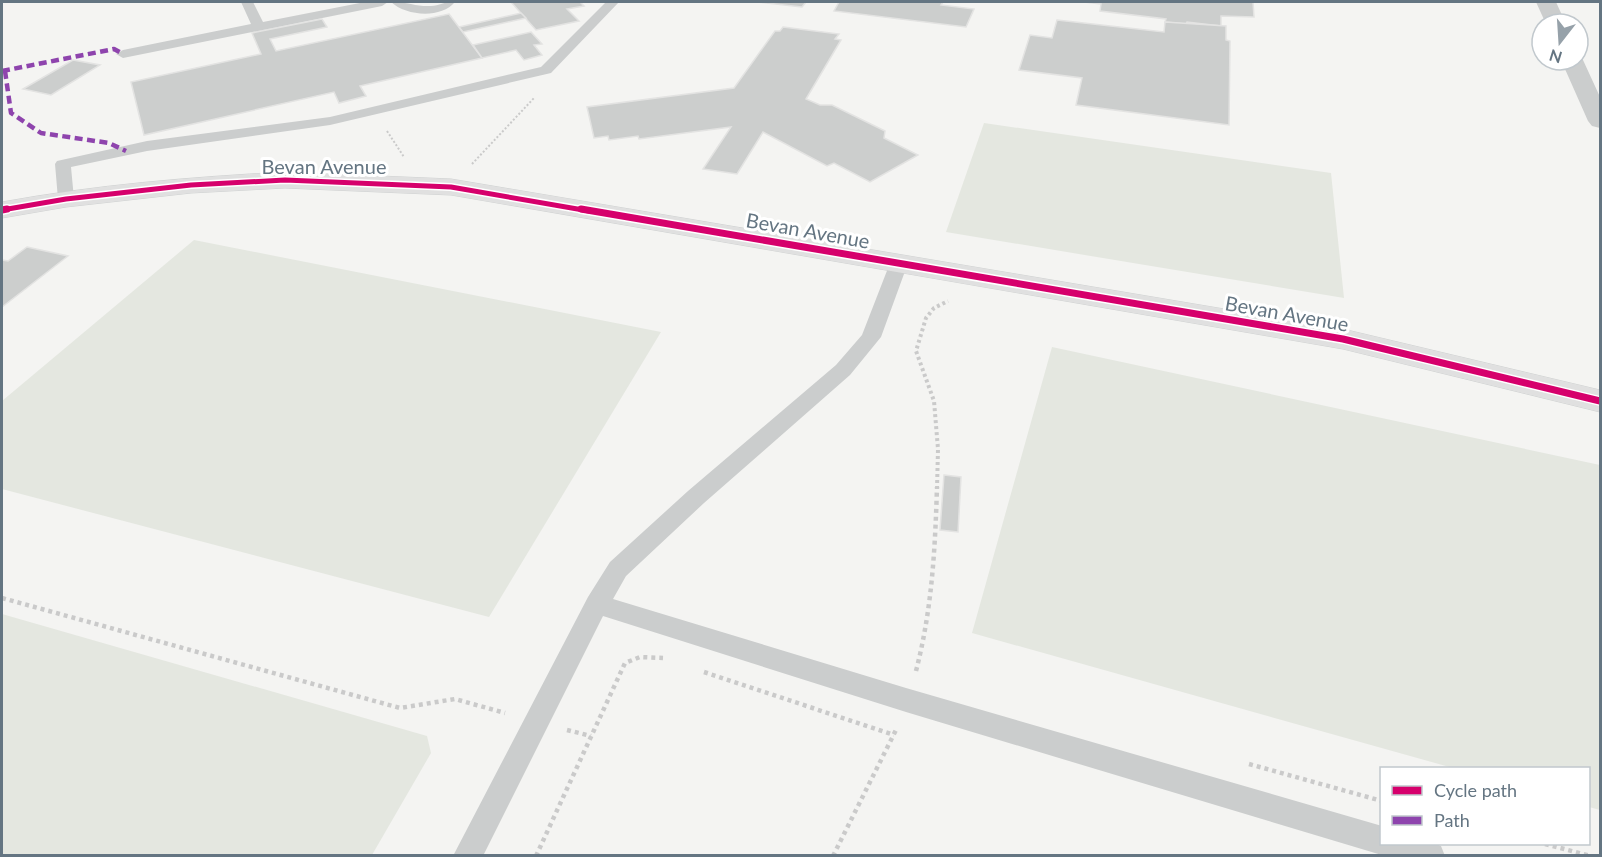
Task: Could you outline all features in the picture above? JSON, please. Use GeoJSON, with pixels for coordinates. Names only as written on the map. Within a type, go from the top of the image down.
{"type":"FeatureCollection","features":[{"type":"Feature","properties":{"kind":"street"},"geometry":{"type":"LineString","coordinates":[[1577,72],[1600,122]]}},
{"type":"Feature","properties":{"kind":"street","name":"Bevan Avenue"},"geometry":{"type":"LineString","coordinates":[[2,210],[191,185],[285,180],[427,185],[495,194],[1343,339],[1600,401]]}},
{"type":"Feature","properties":{"kind":"lane"},"geometry":{"type":"LineString","coordinates":[[247,2],[258,26]]}},
{"type":"Feature","properties":{"kind":"lane"},"geometry":{"type":"LineString","coordinates":[[304,2],[311,16]]}},
{"type":"Feature","properties":{"kind":"lane"},"geometry":{"type":"LineString","coordinates":[[123,54],[382,2]]}},
{"type":"Feature","properties":{"kind":"lane"},"geometry":{"type":"LineString","coordinates":[[397,2],[431,9],[444,7],[449,2]]}},
{"type":"Feature","properties":{"kind":"lane"},"geometry":{"type":"LineString","coordinates":[[66,200],[63,164],[147,146],[330,122],[546,70],[614,2]]}},
{"type":"Feature","properties":{"kind":"lane"},"geometry":{"type":"LineString","coordinates":[[467,855],[597,604],[618,569],[696,497],[843,370],[864,347],[879,319],[898,263]]}},
{"type":"Feature","properties":{"kind":"lane"},"geometry":{"type":"LineString","coordinates":[[597,604],[906,700],[1380,839]]}},
{"type":"Feature","properties":{"kind":"lane"},"geometry":{"type":"LineString","coordinates":[[1398,845],[1431,855]]}},
{"type":"Feature","properties":{"kind":"path"},"geometry":{"type":"LineString","coordinates":[[387,130],[409,165]]}},
{"type":"Feature","properties":{"kind":"path"},"geometry":{"type":"LineString","coordinates":[[833,855],[894,735],[927,627],[934,569],[938,449],[934,400],[916,351],[926,318],[934,308],[950,301],[958,273]]}},
{"type":"Feature","properties":{"kind":"path"},"geometry":{"type":"LineString","coordinates":[[2,598],[400,708],[454,699],[591,736]]}},
{"type":"Feature","properties":{"kind":"path"},"geometry":{"type":"LineString","coordinates":[[536,855],[625,663],[640,657],[672,661]]}},
{"type":"Feature","properties":{"kind":"path"},"geometry":{"type":"LineString","coordinates":[[694,669],[894,735]]}},
{"type":"Feature","properties":{"kind":"path"},"geometry":{"type":"LineString","coordinates":[[1553,845],[1591,855]]}},
{"type":"Feature","properties":{"kind":"shaded area"},"geometry":{"type":"Polygon","coordinates":[[[984,123],[1331,173],[1344,298],[946,232],[984,123]]]}},
{"type":"Feature","properties":{"kind":"shaded area"},"geometry":{"type":"Polygon","coordinates":[[[194,240],[661,332],[489,617],[2,489],[2,401],[194,240]]]}},
{"type":"Feature","properties":{"kind":"shaded area"},"geometry":{"type":"Polygon","coordinates":[[[1052,347],[1600,465],[1600,810],[1590,807],[1590,767],[1449,767],[972,633],[1052,347]]]}},
{"type":"Feature","properties":{"kind":"shaded area"},"geometry":{"type":"Polygon","coordinates":[[[2,614],[427,736],[431,753],[372,855],[2,855],[2,614]]]}},
{"type":"Feature","properties":{"kind":"building"},"geometry":{"type":"Polygon","coordinates":[[[511,2],[580,2],[584,6],[567,9],[579,21],[536,30],[511,2]]]}},
{"type":"Feature","properties":{"kind":"building"},"geometry":{"type":"Polygon","coordinates":[[[758,2],[806,2],[802,7],[758,2]]]}},
{"type":"Feature","properties":{"kind":"building"},"geometry":{"type":"Polygon","coordinates":[[[839,2],[943,2],[941,5],[974,9],[966,27],[834,11],[839,2]]]}},
{"type":"Feature","properties":{"kind":"building"},"geometry":{"type":"Polygon","coordinates":[[[1084,2],[1253,2],[1254,17],[1221,16],[1221,26],[1187,22],[1186,24],[1165,22],[1166,19],[1100,11],[1101,4],[1084,2]]]}},
{"type":"Feature","properties":{"kind":"building"},"geometry":{"type":"Polygon","coordinates":[[[521,13],[526,18],[463,32],[459,27],[521,13]]]}},
{"type":"Feature","properties":{"kind":"building"},"geometry":{"type":"Polygon","coordinates":[[[449,14],[482,58],[360,86],[366,96],[339,103],[334,92],[144,135],[131,82],[261,54],[252,33],[322,19],[327,27],[270,39],[276,51],[449,14]]]}},
{"type":"Feature","properties":{"kind":"building"},"geometry":{"type":"Polygon","coordinates":[[[1057,20],[1164,32],[1165,22],[1226,26],[1226,40],[1230,41],[1229,125],[1076,105],[1082,78],[1019,70],[1030,35],[1052,38],[1057,20]]]}},
{"type":"Feature","properties":{"kind":"building"},"geometry":{"type":"Polygon","coordinates":[[[783,27],[839,34],[835,39],[841,40],[806,99],[820,105],[832,105],[885,131],[884,138],[918,155],[870,182],[834,163],[827,166],[763,132],[737,174],[703,169],[731,127],[639,139],[638,136],[609,140],[608,136],[594,138],[587,107],[734,88],[775,31],[780,31],[783,27]]]}},
{"type":"Feature","properties":{"kind":"building"},"geometry":{"type":"Polygon","coordinates":[[[531,32],[542,44],[534,45],[542,55],[524,60],[516,50],[482,58],[473,45],[531,32]]]}},
{"type":"Feature","properties":{"kind":"building"},"geometry":{"type":"Polygon","coordinates":[[[73,60],[100,65],[51,95],[23,89],[73,60]]]}},
{"type":"Feature","properties":{"kind":"building"},"geometry":{"type":"Polygon","coordinates":[[[27,247],[68,256],[2,307],[2,260],[8,261],[27,247]]]}},
{"type":"Feature","properties":{"kind":"building"},"geometry":{"type":"Polygon","coordinates":[[[944,475],[961,477],[958,532],[940,530],[944,475]]]}},
{"type":"Feature","properties":{"kind":"marked path"},"geometry":{"type":"LineString","coordinates":[[2,71],[114,49],[123,54]]}},
{"type":"Feature","properties":{"kind":"marked path"},"geometry":{"type":"LineString","coordinates":[[5,71],[11,113],[41,133],[109,143],[126,151]]}},
{"type":"Feature","properties":{"kind":"cycle path"},"geometry":{"type":"LineString","coordinates":[[2,210],[66,199],[191,185],[285,180],[451,187],[1343,339],[1600,401]]}}]}
